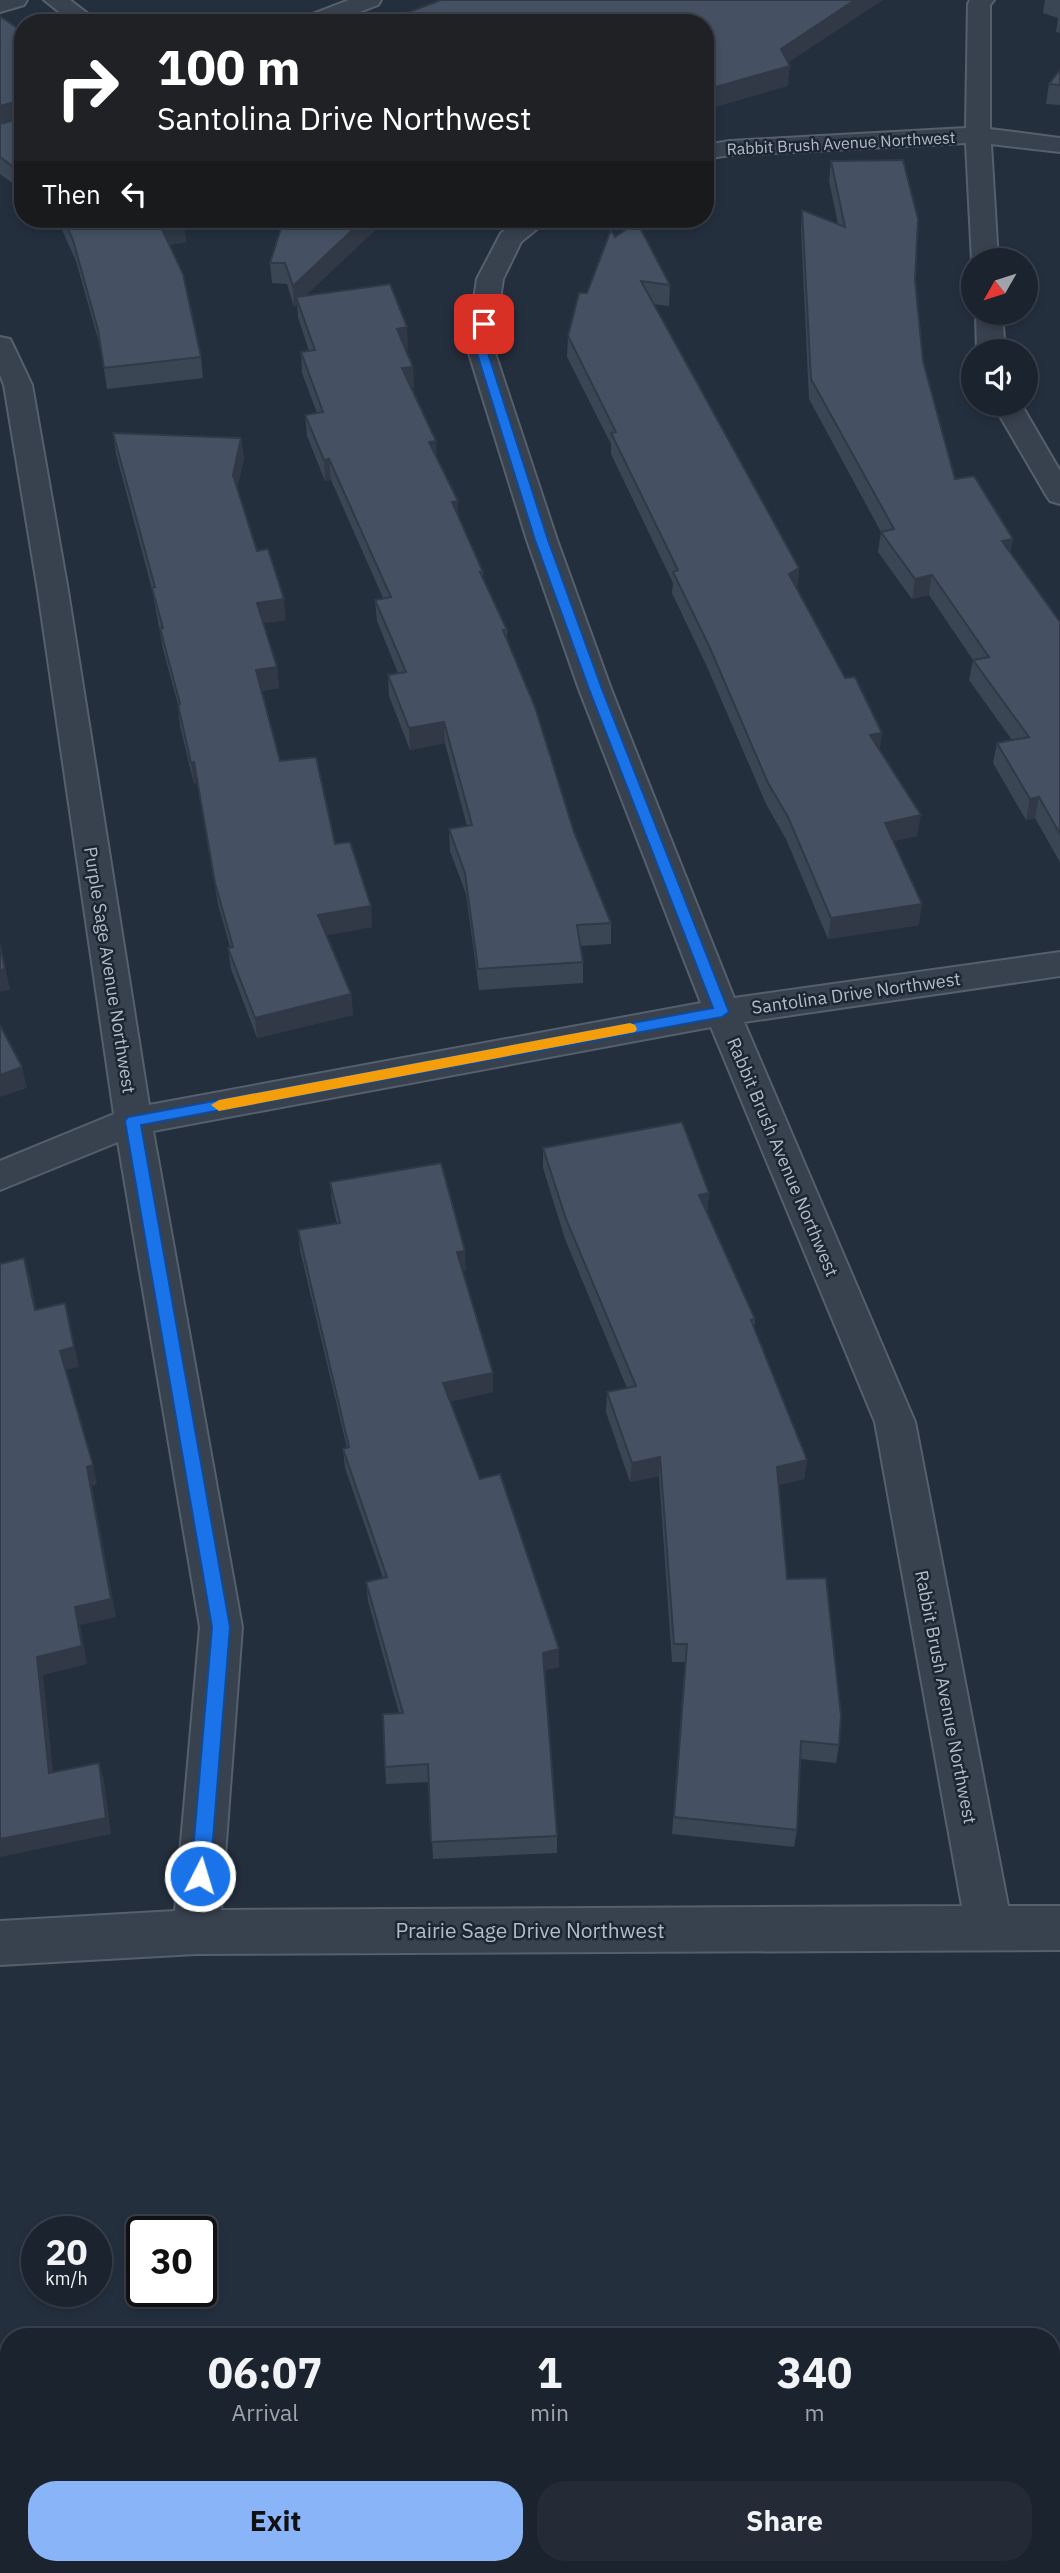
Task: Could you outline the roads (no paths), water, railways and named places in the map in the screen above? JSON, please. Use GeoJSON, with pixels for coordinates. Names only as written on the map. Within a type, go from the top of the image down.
{"type":"FeatureCollection","features":[{"type":"Feature","properties":{"kind":"street"},"geometry":{"type":"LineString","coordinates":[[0,5],[16,0]]}},
{"type":"Feature","properties":{"kind":"street"},"geometry":{"type":"LineString","coordinates":[[55,0],[76,14]]}},
{"type":"Feature","properties":{"kind":"street"},"geometry":{"type":"LineString","coordinates":[[333,14],[370,0]]}},
{"type":"Feature","properties":{"kind":"street"},"geometry":{"type":"LineString","coordinates":[[983,0],[979,4],[978,135],[984,248]]}},
{"type":"Feature","properties":{"kind":"street","name":"Rabbit Brush Avenue Northwest"},"geometry":{"type":"LineString","coordinates":[[714,151],[791,144],[978,135],[1060,145]]}},
{"type":"Feature","properties":{"kind":"street","name":"Rabbit Brush Avenue Northwest"},"geometry":{"type":"LineString","coordinates":[[524,228],[510,238],[490,279],[480,347],[541,540],[591,677],[722,1012],[895,1422],[989,1928]]}},
{"type":"Feature","properties":{"kind":"street","name":"Purple Sage Avenue Northwest"},"geometry":{"type":"LineString","coordinates":[[0,345],[18,385],[53,591],[133,1121],[221,1627],[196,1931]]}},
{"type":"Feature","properties":{"kind":"street"},"geometry":{"type":"LineString","coordinates":[[1014,416],[1060,495]]}},
{"type":"Feature","properties":{"kind":"street","name":"Santolina Drive Northwest"},"geometry":{"type":"LineString","coordinates":[[0,1176],[133,1121],[722,1012],[1060,964]]}},
{"type":"Feature","properties":{"kind":"street","name":"Prairie Sage Drive Northwest"},"geometry":{"type":"LineString","coordinates":[[0,1943],[196,1931],[1060,1928]]}}]}
